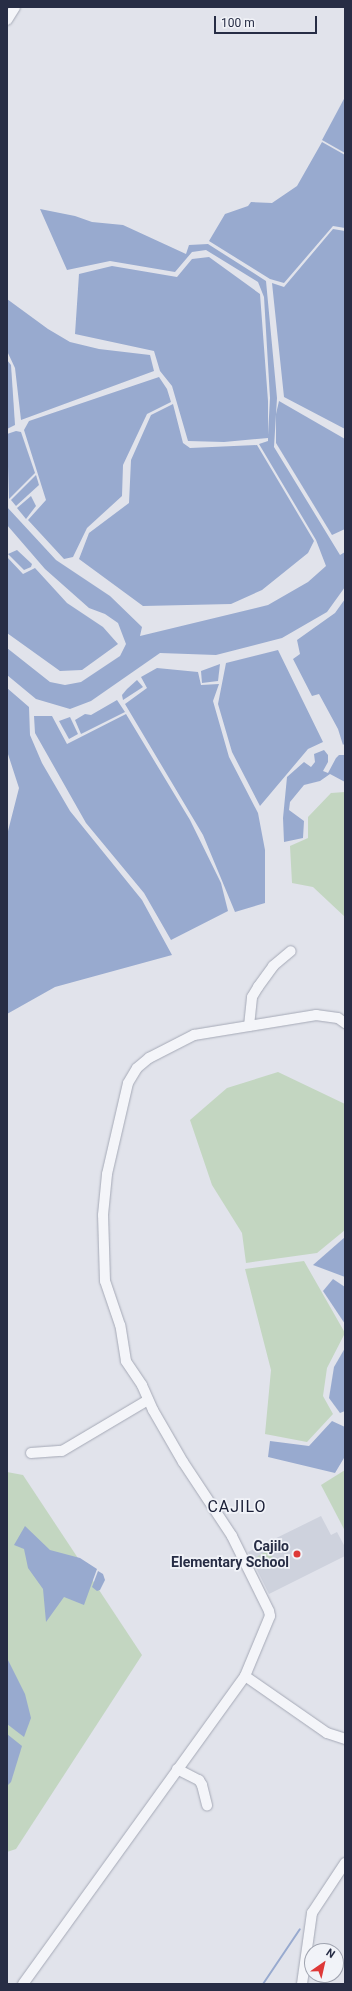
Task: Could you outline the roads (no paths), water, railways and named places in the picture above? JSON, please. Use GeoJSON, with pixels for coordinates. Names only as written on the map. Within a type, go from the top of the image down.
{"type":"FeatureCollection","features":[{"type":"Feature","properties":{"kind":"street"},"geometry":{"type":"LineString","coordinates":[[7,20],[15,7]]}},
{"type":"Feature","properties":{"kind":"street"},"geometry":{"type":"LineString","coordinates":[[249,1026],[252,997],[273,966],[291,951]]}},
{"type":"Feature","properties":{"kind":"street"},"geometry":{"type":"LineString","coordinates":[[23,1984],[245,1676],[270,1616],[269,1610],[232,1536],[183,1462],[148,1400],[142,1385],[126,1361],[120,1325],[105,1281],[103,1215],[107,1174],[124,1094],[137,1068],[149,1058],[194,1035],[316,1015],[338,1018],[345,1023]]}},
{"type":"Feature","properties":{"kind":"street"},"geometry":{"type":"LineString","coordinates":[[31,1453],[62,1451],[148,1400]]}},
{"type":"Feature","properties":{"kind":"street"},"geometry":{"type":"LineString","coordinates":[[245,1676],[326,1733],[345,1739]]}},
{"type":"Feature","properties":{"kind":"street"},"geometry":{"type":"LineString","coordinates":[[178,1769],[199,1780],[202,1785],[207,1805]]}},
{"type":"Feature","properties":{"kind":"street"},"geometry":{"type":"LineString","coordinates":[[302,1984],[312,1913],[345,1863]]}},
{"type":"Feature","properties":{"kind":"water"},"geometry":{"type":"Polygon","coordinates":[[[345,97],[345,153],[322,140],[345,97]]]}},
{"type":"Feature","properties":{"kind":"water"},"geometry":{"type":"Polygon","coordinates":[[[322,142],[345,155],[345,228],[333,226],[284,283],[270,279],[209,241],[225,214],[248,206],[251,202],[272,203],[297,186],[322,142]]]}},
{"type":"Feature","properties":{"kind":"water"},"geometry":{"type":"Polygon","coordinates":[[[40,209],[75,216],[92,222],[123,225],[186,254],[189,245],[208,244],[266,281],[277,398],[274,447],[340,555],[345,552],[345,587],[327,612],[282,638],[216,655],[160,653],[91,701],[70,709],[36,699],[7,675],[7,648],[50,682],[65,685],[81,682],[120,656],[126,644],[118,623],[105,614],[89,608],[45,569],[7,525],[7,507],[56,560],[110,596],[142,627],[140,636],[268,605],[308,582],[326,566],[316,540],[259,444],[268,441],[268,438],[224,442],[188,441],[172,386],[160,371],[154,351],[75,334],[79,274],[112,266],[177,277],[192,259],[209,257],[260,294],[268,401],[268,435],[270,398],[264,297],[258,282],[206,250],[192,252],[175,272],[110,261],[67,270],[40,209]]]}},
{"type":"Feature","properties":{"kind":"water"},"geometry":{"type":"Polygon","coordinates":[[[333,229],[345,231],[345,429],[284,397],[272,283],[284,287],[333,229]]]}},
{"type":"Feature","properties":{"kind":"water"},"geometry":{"type":"Polygon","coordinates":[[[7,299],[48,329],[70,342],[99,349],[150,355],[154,371],[21,420],[15,368],[7,351],[7,299]]]}},
{"type":"Feature","properties":{"kind":"water"},"geometry":{"type":"Polygon","coordinates":[[[7,360],[11,365],[15,425],[7,429],[7,360]]]}},
{"type":"Feature","properties":{"kind":"water"},"geometry":{"type":"Polygon","coordinates":[[[159,377],[167,389],[171,402],[147,414],[123,465],[122,496],[87,528],[73,557],[64,559],[28,520],[46,500],[24,430],[29,421],[159,377]]]}},
{"type":"Feature","properties":{"kind":"water"},"geometry":{"type":"Polygon","coordinates":[[[279,401],[345,439],[345,529],[332,535],[276,443],[276,414],[279,401]]]}},
{"type":"Feature","properties":{"kind":"water"},"geometry":{"type":"Polygon","coordinates":[[[173,404],[183,443],[190,448],[257,445],[314,541],[308,553],[262,590],[231,604],[143,606],[79,559],[89,533],[129,503],[131,460],[151,415],[173,404]]]}},
{"type":"Feature","properties":{"kind":"water"},"geometry":{"type":"Polygon","coordinates":[[[16,431],[21,432],[35,473],[9,499],[7,434],[16,431]]]}},
{"type":"Feature","properties":{"kind":"water"},"geometry":{"type":"Polygon","coordinates":[[[36,475],[39,485],[16,506],[11,500],[36,475]]]}},
{"type":"Feature","properties":{"kind":"water"},"geometry":{"type":"Polygon","coordinates":[[[31,496],[36,506],[26,519],[17,508],[31,496]]]}},
{"type":"Feature","properties":{"kind":"water"},"geometry":{"type":"Polygon","coordinates":[[[17,550],[32,564],[31,567],[24,570],[8,554],[17,550]]]}},
{"type":"Feature","properties":{"kind":"water"},"geometry":{"type":"Polygon","coordinates":[[[7,557],[23,574],[35,568],[67,603],[103,627],[118,644],[82,670],[60,671],[7,633],[7,557]]]}},
{"type":"Feature","properties":{"kind":"water"},"geometry":{"type":"Polygon","coordinates":[[[345,599],[345,743],[343,745],[338,729],[319,694],[312,696],[293,659],[300,654],[297,640],[335,613],[345,599]]]}},
{"type":"Feature","properties":{"kind":"water"},"geometry":{"type":"Polygon","coordinates":[[[278,650],[323,742],[308,749],[260,806],[232,752],[218,704],[226,663],[278,650]]]}},
{"type":"Feature","properties":{"kind":"water"},"geometry":{"type":"Polygon","coordinates":[[[220,664],[218,681],[202,683],[201,671],[220,664]]]}},
{"type":"Feature","properties":{"kind":"water"},"geometry":{"type":"Polygon","coordinates":[[[157,668],[198,672],[201,685],[219,684],[213,701],[229,757],[258,813],[265,850],[265,903],[235,912],[203,835],[125,704],[147,688],[141,677],[157,668]]]}},
{"type":"Feature","properties":{"kind":"water"},"geometry":{"type":"Polygon","coordinates":[[[137,680],[143,687],[123,700],[122,695],[137,680]]]}},
{"type":"Feature","properties":{"kind":"water"},"geometry":{"type":"Polygon","coordinates":[[[7,688],[29,707],[30,735],[42,763],[70,811],[142,900],[172,955],[55,987],[7,1014],[7,835],[19,788],[7,751],[7,688]]]}},
{"type":"Feature","properties":{"kind":"water"},"geometry":{"type":"Polygon","coordinates":[[[117,700],[125,712],[81,734],[75,720],[85,714],[91,715],[117,700]]]}},
{"type":"Feature","properties":{"kind":"water"},"geometry":{"type":"Polygon","coordinates":[[[126,714],[190,820],[221,883],[228,911],[171,940],[144,893],[86,823],[35,733],[34,716],[52,716],[67,744],[126,714]]]}},
{"type":"Feature","properties":{"kind":"water"},"geometry":{"type":"Polygon","coordinates":[[[70,717],[78,734],[69,739],[59,721],[70,717]]]}},
{"type":"Feature","properties":{"kind":"water"},"geometry":{"type":"Polygon","coordinates":[[[324,750],[328,755],[328,762],[323,771],[328,773],[336,758],[339,755],[345,755],[345,782],[330,774],[320,781],[304,785],[290,802],[289,810],[304,821],[303,838],[284,842],[283,818],[287,777],[304,762],[311,767],[315,762],[314,754],[324,750]]]}},
{"type":"Feature","properties":{"kind":"water"},"geometry":{"type":"Polygon","coordinates":[[[345,1237],[345,1277],[313,1265],[345,1237]]]}},
{"type":"Feature","properties":{"kind":"water"},"geometry":{"type":"Polygon","coordinates":[[[333,1279],[345,1287],[345,1324],[323,1291],[333,1279]]]}},
{"type":"Feature","properties":{"kind":"water"},"geometry":{"type":"Polygon","coordinates":[[[345,1348],[345,1411],[340,1413],[329,1398],[334,1367],[345,1348]]]}},
{"type":"Feature","properties":{"kind":"water"},"geometry":{"type":"Polygon","coordinates":[[[332,1421],[345,1427],[344,1458],[335,1473],[268,1457],[270,1441],[309,1446],[332,1421]]]}},
{"type":"Feature","properties":{"kind":"water"},"geometry":{"type":"Polygon","coordinates":[[[25,1526],[50,1550],[80,1558],[97,1569],[84,1605],[64,1597],[46,1622],[43,1589],[28,1568],[24,1549],[14,1545],[25,1526]]]}},
{"type":"Feature","properties":{"kind":"water"},"geometry":{"type":"Polygon","coordinates":[[[98,1571],[103,1574],[105,1580],[100,1590],[97,1591],[92,1587],[98,1571]]]}},
{"type":"Feature","properties":{"kind":"water"},"geometry":{"type":"Polygon","coordinates":[[[7,1658],[25,1694],[31,1718],[24,1737],[7,1724],[7,1658]]]}},
{"type":"Feature","properties":{"kind":"water"},"geometry":{"type":"Polygon","coordinates":[[[7,1734],[22,1746],[11,1782],[7,1786],[7,1734]]]}},
{"type":"Feature","properties":{"kind":"waterway"},"geometry":{"type":"LineString","coordinates":[[263,1984],[300,1929]]}},
{"type":"Feature","properties":{"kind":"place","name":"Cajilo Elementary School"},"geometry":{"type":"Point","coordinates":[297,1554]}},
{"type":"Feature","properties":{"kind":"district","name":"CAJILO"},"geometry":{"type":"Point","coordinates":[237,1507]}}]}
